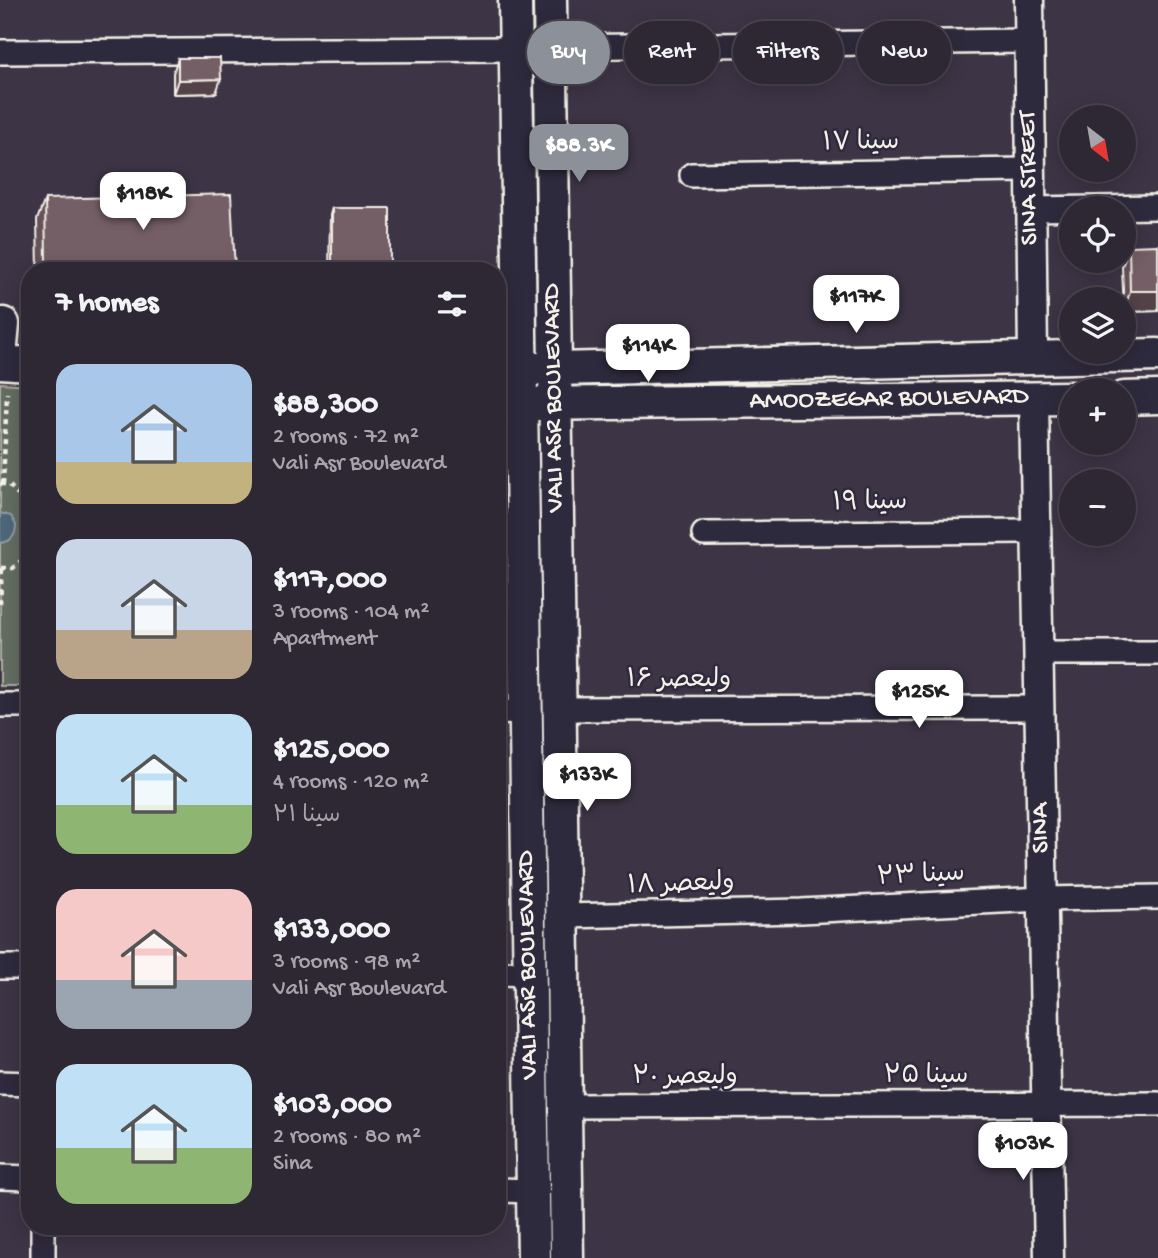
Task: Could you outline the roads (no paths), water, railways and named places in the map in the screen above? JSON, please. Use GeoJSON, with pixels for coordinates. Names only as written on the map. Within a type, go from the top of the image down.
{"type":"FeatureCollection","features":[{"type":"Feature","properties":{"kind":"main road","name":"VALI ASR BOULEVARD"},"geometry":{"type":"LineString","coordinates":[[515,0],[509,368],[511,713],[529,974],[534,1258]]}},
{"type":"Feature","properties":{"kind":"main road","name":"VALI ASR BOULEVARD"},"geometry":{"type":"LineString","coordinates":[[550,0],[550,21]]}},
{"type":"Feature","properties":{"kind":"main road","name":"VALI ASR BOULEVARD"},"geometry":{"type":"LineString","coordinates":[[551,84],[567,1258]]}},
{"type":"Feature","properties":{"kind":"main road"},"geometry":{"type":"LineString","coordinates":[[0,356],[11,325]]}},
{"type":"Feature","properties":{"kind":"main road","name":"AMOOZEGAR BOULEVARD"},"geometry":{"type":"LineString","coordinates":[[509,368],[1158,355]]}},
{"type":"Feature","properties":{"kind":"main road"},"geometry":{"type":"LineString","coordinates":[[0,362],[21,363]]}},
{"type":"Feature","properties":{"kind":"main road"},"geometry":{"type":"LineString","coordinates":[[674,366],[674,402]]}},
{"type":"Feature","properties":{"kind":"main road"},"geometry":{"type":"LineString","coordinates":[[1136,398],[1158,397]]}},
{"type":"Feature","properties":{"kind":"main road","name":"AMOOZEGAR BOULEVARD"},"geometry":{"type":"LineString","coordinates":[[509,403],[1059,398]]}},
{"type":"Feature","properties":{"kind":"street","name":"SINA STREET"},"geometry":{"type":"LineString","coordinates":[[1029,0],[1033,357]]}},
{"type":"Feature","properties":{"kind":"street"},"geometry":{"type":"LineString","coordinates":[[610,46],[1029,41]]}},
{"type":"Feature","properties":{"kind":"street"},"geometry":{"type":"LineString","coordinates":[[0,52],[516,49]]}},
{"type":"Feature","properties":{"kind":"street","name":"سینا ۱۷"},"geometry":{"type":"LineString","coordinates":[[692,175],[1030,170]]}},
{"type":"Feature","properties":{"kind":"street"},"geometry":{"type":"LineString","coordinates":[[1030,209],[1158,207]]}},
{"type":"Feature","properties":{"kind":"street","name":"SINA"},"geometry":{"type":"LineString","coordinates":[[1034,399],[1049,1258]]}},
{"type":"Feature","properties":{"kind":"street","name":"سینا ۱۹"},"geometry":{"type":"LineString","coordinates":[[704,534],[1036,531]]}},
{"type":"Feature","properties":{"kind":"street"},"geometry":{"type":"LineString","coordinates":[[1039,653],[1158,653]]}},
{"type":"Feature","properties":{"kind":"street"},"geometry":{"type":"LineString","coordinates":[[0,705],[21,705]]}},
{"type":"Feature","properties":{"kind":"street","name":"ولیعصر ۱۶"},"geometry":{"type":"LineString","coordinates":[[559,709],[1040,708]]}},
{"type":"Feature","properties":{"kind":"street","name":"سینا ۲۳"},"geometry":{"type":"LineString","coordinates":[[801,911],[1158,897]]}},
{"type":"Feature","properties":{"kind":"street","name":"ولیعصر ۱۸"},"geometry":{"type":"LineString","coordinates":[[562,916],[801,911]]}},
{"type":"Feature","properties":{"kind":"street"},"geometry":{"type":"LineString","coordinates":[[1,967],[21,967]]}},
{"type":"Feature","properties":{"kind":"street"},"geometry":{"type":"LineString","coordinates":[[506,973],[529,974]]}},
{"type":"Feature","properties":{"kind":"street"},"geometry":{"type":"LineString","coordinates":[[0,1083],[21,1084]]}},
{"type":"Feature","properties":{"kind":"street","name":"سینا ۲۵"},"geometry":{"type":"LineString","coordinates":[[806,1105],[1158,1104]]}},
{"type":"Feature","properties":{"kind":"street","name":"ولیعصر ۲۰"},"geometry":{"type":"LineString","coordinates":[[565,1107],[806,1105]]}},
{"type":"Feature","properties":{"kind":"street"},"geometry":{"type":"LineString","coordinates":[[0,1177],[21,1178]]}},
{"type":"Feature","properties":{"kind":"street"},"geometry":{"type":"LineString","coordinates":[[506,1190],[532,1191]]}},
{"type":"Feature","properties":{"kind":"street"},"geometry":{"type":"LineString","coordinates":[[43,1235],[43,1258]]}},
{"type":"Feature","properties":{"kind":"water"},"geometry":{"type":"Polygon","coordinates":[[[0,513],[11,516],[16,525],[12,538],[0,543],[0,513]]]}}]}
